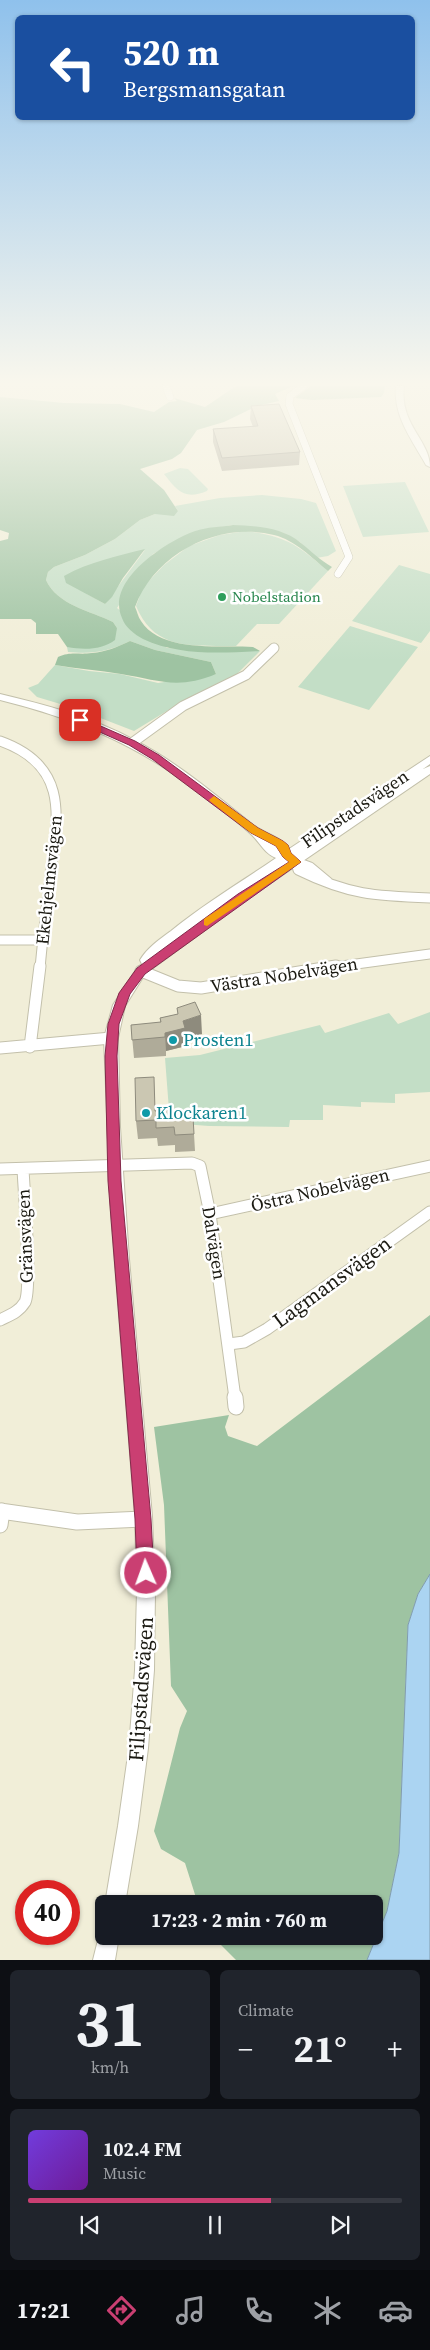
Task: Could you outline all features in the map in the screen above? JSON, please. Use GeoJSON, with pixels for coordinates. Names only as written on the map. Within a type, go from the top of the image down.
{"type":"FeatureCollection","features":[{"type":"Feature","properties":{"kind":"street"},"geometry":{"type":"LineString","coordinates":[[319,477],[349,557],[338,574]]}},
{"type":"Feature","properties":{"kind":"street"},"geometry":{"type":"LineString","coordinates":[[132,743],[183,706],[246,675],[274,648]]}},
{"type":"Feature","properties":{"kind":"street"},"geometry":{"type":"LineString","coordinates":[[0,697],[80,720],[132,743],[192,783],[254,831],[270,849],[277,854],[291,858],[298,870],[368,895],[430,898]]}},
{"type":"Feature","properties":{"kind":"street","name":"Ekehjelmsvägen"},"geometry":{"type":"LineString","coordinates":[[0,741],[21,749],[31,756],[48,776],[54,789],[57,814],[30,1047]]}},
{"type":"Feature","properties":{"kind":"street","name":"Filipstadsvägen"},"geometry":{"type":"LineString","coordinates":[[291,858],[430,759]]}},
{"type":"Feature","properties":{"kind":"street","name":"Filipstadsvägen"},"geometry":{"type":"LineString","coordinates":[[117,1895],[130,1815],[143,1697],[146,1589],[143,1519],[114,1166],[111,1038],[119,1005],[145,962],[170,937],[430,769]]}},
{"type":"Feature","properties":{"kind":"street"},"geometry":{"type":"LineString","coordinates":[[0,940],[43,940]]}},
{"type":"Feature","properties":{"kind":"street","name":"Västra Nobelvägen"},"geometry":{"type":"LineString","coordinates":[[141,971],[178,986],[201,988],[287,973],[430,954]]}},
{"type":"Feature","properties":{"kind":"street"},"geometry":{"type":"LineString","coordinates":[[0,1048],[30,1047],[111,1038]]}},
{"type":"Feature","properties":{"kind":"street","name":"Dalvägen"},"geometry":{"type":"LineString","coordinates":[[114,1166],[192,1163],[200,1166],[210,1214],[236,1407]]}},
{"type":"Feature","properties":{"kind":"street"},"geometry":{"type":"LineString","coordinates":[[0,1169],[114,1166]]}},
{"type":"Feature","properties":{"kind":"street","name":"Östra Nobelvägen"},"geometry":{"type":"LineString","coordinates":[[210,1214],[430,1166]]}},
{"type":"Feature","properties":{"kind":"street","name":"Gränsvägen"},"geometry":{"type":"LineString","coordinates":[[0,1320],[18,1312],[26,1300],[28,1280],[23,1169]]}},
{"type":"Feature","properties":{"kind":"street","name":"Lagmansvägen"},"geometry":{"type":"LineString","coordinates":[[229,1344],[244,1342],[267,1329],[430,1212]]}},
{"type":"Feature","properties":{"kind":"street"},"geometry":{"type":"LineString","coordinates":[[1,1516],[76,1522],[143,1519]]}},
{"type":"Feature","properties":{"kind":"street"},"geometry":{"type":"LineString","coordinates":[[104,1960],[107,1945]]}},
{"type":"Feature","properties":{"kind":"green space"},"geometry":{"type":"Polygon","coordinates":[[[0,477],[150,477],[164,490],[178,511],[174,516],[155,514],[140,520],[115,539],[85,555],[54,567],[48,572],[46,580],[58,596],[75,606],[113,622],[117,628],[115,640],[104,646],[92,648],[67,647],[58,634],[36,634],[36,623],[31,619],[0,619],[0,541],[8,539],[9,533],[0,530],[0,477]]]}},
{"type":"Feature","properties":{"kind":"green space"},"geometry":{"type":"Polygon","coordinates":[[[167,477],[196,477],[208,489],[193,495],[183,493],[167,477]]]}},
{"type":"Feature","properties":{"kind":"green space"},"geometry":{"type":"Polygon","coordinates":[[[405,482],[429,532],[363,537],[343,486],[405,482]]]}},
{"type":"Feature","properties":{"kind":"green space"},"geometry":{"type":"Polygon","coordinates":[[[262,495],[301,499],[316,503],[336,551],[328,556],[316,558],[300,542],[284,533],[233,525],[196,531],[153,554],[117,608],[167,648],[260,651],[237,674],[180,703],[134,731],[77,709],[37,697],[28,688],[38,684],[55,665],[120,674],[158,683],[216,674],[211,662],[155,650],[130,641],[114,648],[100,651],[85,653],[68,652],[67,647],[96,648],[117,628],[113,622],[75,606],[58,596],[46,580],[48,572],[54,567],[85,555],[115,539],[140,520],[155,514],[178,511],[175,506],[220,498],[262,495]],[[145,550],[87,594],[105,604],[145,550]]]}},
{"type":"Feature","properties":{"kind":"green space"},"geometry":{"type":"Polygon","coordinates":[[[233,525],[260,527],[286,534],[332,567],[328,571],[296,545],[274,535],[253,532],[211,537],[173,557],[157,571],[144,588],[135,607],[139,618],[150,631],[162,638],[177,643],[253,647],[260,651],[215,653],[186,651],[143,639],[130,630],[123,621],[119,604],[122,590],[141,565],[154,554],[183,536],[195,531],[233,525]]]}},
{"type":"Feature","properties":{"kind":"green space","name":"Nobelstadion"},"geometry":{"type":"Polygon","coordinates":[[[246,531],[272,536],[291,543],[328,571],[279,624],[257,624],[236,646],[205,646],[177,643],[165,639],[154,632],[144,621],[136,606],[143,587],[164,565],[189,546],[220,535],[246,531]]]}},
{"type":"Feature","properties":{"kind":"green space"},"geometry":{"type":"Polygon","coordinates":[[[145,549],[123,578],[112,597],[105,604],[66,583],[64,576],[83,567],[145,549]]]}},
{"type":"Feature","properties":{"kind":"green space"},"geometry":{"type":"Polygon","coordinates":[[[399,565],[430,574],[430,631],[421,643],[352,621],[399,565]]]}},
{"type":"Feature","properties":{"kind":"green space"},"geometry":{"type":"Polygon","coordinates":[[[350,626],[418,647],[369,710],[298,687],[350,626]]]}},
{"type":"Feature","properties":{"kind":"green space"},"geometry":{"type":"Polygon","coordinates":[[[130,641],[155,650],[211,662],[216,674],[203,679],[179,683],[55,665],[58,657],[63,655],[102,652],[130,641]]]}},
{"type":"Feature","properties":{"kind":"green space"},"geometry":{"type":"Polygon","coordinates":[[[430,1012],[430,1092],[395,1094],[395,1103],[361,1102],[361,1107],[323,1105],[323,1120],[290,1120],[289,1127],[209,1126],[170,1123],[165,1058],[200,1055],[320,1025],[325,1033],[389,1013],[398,1024],[430,1012]]]}},
{"type":"Feature","properties":{"kind":"green space"},"geometry":{"type":"Polygon","coordinates":[[[430,1315],[430,1574],[418,1594],[408,1625],[399,1853],[387,1911],[383,1921],[383,1895],[195,1895],[185,1863],[161,1849],[154,1831],[180,1728],[187,1711],[171,1686],[164,1505],[154,1427],[229,1415],[225,1427],[228,1436],[257,1446],[430,1315]]]}},
{"type":"Feature","properties":{"kind":"green space"},"geometry":{"type":"Polygon","coordinates":[[[221,1945],[373,1945],[367,1960],[236,1960],[221,1945]]]}},
{"type":"Feature","properties":{"kind":"water"},"geometry":{"type":"Polygon","coordinates":[[[430,1574],[430,1960],[367,1960],[373,1945],[383,1945],[383,1921],[387,1911],[399,1853],[408,1625],[418,1594],[430,1574]]]}},
{"type":"Feature","properties":{"kind":"building"},"geometry":{"type":"Polygon","coordinates":[[[195,1002],[201,1015],[183,1021],[185,1028],[165,1033],[165,1037],[132,1040],[131,1025],[161,1022],[160,1018],[178,1014],[177,1008],[195,1002]]]}},
{"type":"Feature","properties":{"kind":"building"},"geometry":{"type":"Polygon","coordinates":[[[154,1077],[155,1111],[174,1110],[175,1118],[193,1117],[194,1134],[175,1135],[174,1127],[156,1128],[156,1120],[136,1121],[135,1078],[154,1077]]]}},
{"type":"Feature","properties":{"kind":"slow traffic"},"geometry":{"type":"LineString","coordinates":[[207,922],[296,862],[286,855],[280,843],[254,831],[214,800]]}},
{"type":"Feature","properties":{"kind":"place","name":"Nobelstadion"},"geometry":{"type":"Point","coordinates":[222,597]}},
{"type":"Feature","properties":{"kind":"place","name":"Prosten1"},"geometry":{"type":"Point","coordinates":[173,1040]}},
{"type":"Feature","properties":{"kind":"place","name":"Klockaren1"},"geometry":{"type":"Point","coordinates":[146,1113]}},
{"type":"Feature","properties":{"kind":"route"},"geometry":{"type":"LineString","coordinates":[[80,720],[115,734],[156,757],[254,831],[280,843],[286,855],[296,862],[242,897],[141,971],[134,979],[119,1005],[111,1038],[117,1215],[146,1573]]}}]}
